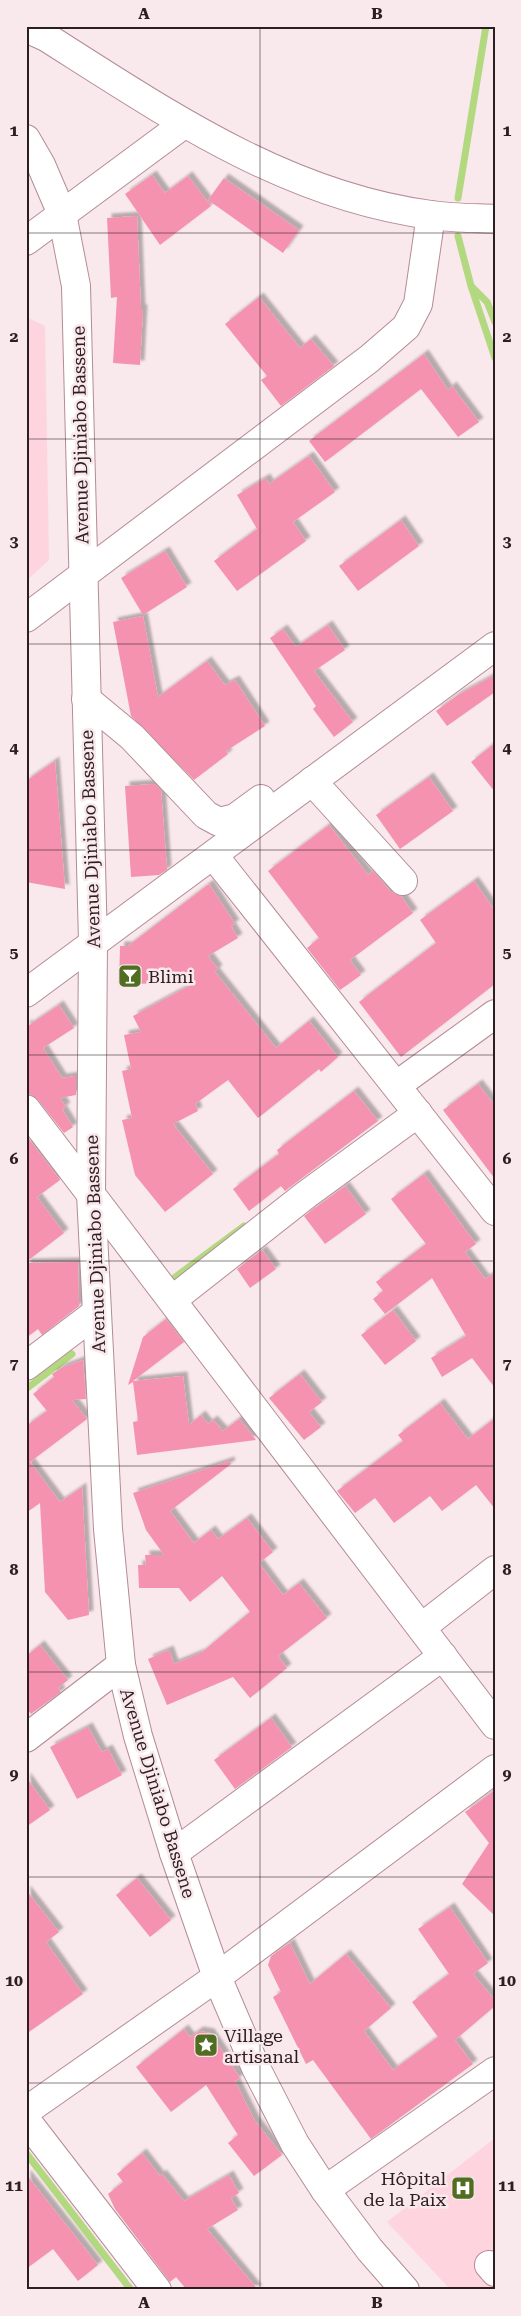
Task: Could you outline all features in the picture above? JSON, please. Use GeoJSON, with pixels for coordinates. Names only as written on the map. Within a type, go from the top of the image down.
{"type":"FeatureCollection","features":[{"type":"Feature","properties":{"kind":"street"},"geometry":{"type":"LineString","coordinates":[[26,28],[46,37],[184,124],[247,158],[353,198],[431,215],[495,219]]}},
{"type":"Feature","properties":{"kind":"street"},"geometry":{"type":"LineString","coordinates":[[26,241],[184,124]]}},
{"type":"Feature","properties":{"kind":"street","name":"Avenue Djiniabo Bassene"},"geometry":{"type":"LineString","coordinates":[[26,139],[41,165],[62,214],[76,286],[82,576],[93,942],[91,1194],[108,1539],[121,1665],[138,1736],[174,1853],[218,1977],[274,2104],[295,2144],[325,2190],[370,2250],[405,2290]]}},
{"type":"Feature","properties":{"kind":"street"},"geometry":{"type":"LineString","coordinates":[[26,618],[369,359],[406,327],[418,304],[431,215]]}},
{"type":"Feature","properties":{"kind":"street"},"geometry":{"type":"LineString","coordinates":[[86,699],[132,737],[206,815],[219,822],[235,818],[495,630]]}},
{"type":"Feature","properties":{"kind":"street"},"geometry":{"type":"LineString","coordinates":[[26,993],[93,942],[214,856],[495,646]]}},
{"type":"Feature","properties":{"kind":"street"},"geometry":{"type":"LineString","coordinates":[[312,781],[402,881]]}},
{"type":"Feature","properties":{"kind":"street"},"geometry":{"type":"LineString","coordinates":[[214,856],[495,1211]]}},
{"type":"Feature","properties":{"kind":"street"},"geometry":{"type":"LineString","coordinates":[[396,1085],[495,1014]]}},
{"type":"Feature","properties":{"kind":"street"},"geometry":{"type":"LineString","coordinates":[[26,1109],[495,1725]]}},
{"type":"Feature","properties":{"kind":"street"},"geometry":{"type":"LineString","coordinates":[[172,1300],[307,1194],[418,1113]]}},
{"type":"Feature","properties":{"kind":"street"},"geometry":{"type":"LineString","coordinates":[[26,1366],[96,1314]]}},
{"type":"Feature","properties":{"kind":"street"},"geometry":{"type":"LineString","coordinates":[[422,1627],[495,1570]]}},
{"type":"Feature","properties":{"kind":"street"},"geometry":{"type":"LineString","coordinates":[[174,1853],[444,1656]]}},
{"type":"Feature","properties":{"kind":"street"},"geometry":{"type":"LineString","coordinates":[[26,1738],[121,1665]]}},
{"type":"Feature","properties":{"kind":"street"},"geometry":{"type":"LineString","coordinates":[[26,2111],[218,1977],[495,1769]]}},
{"type":"Feature","properties":{"kind":"street"},"geometry":{"type":"LineString","coordinates":[[325,2190],[495,2071]]}},
{"type":"Feature","properties":{"kind":"street"},"geometry":{"type":"LineString","coordinates":[[26,2120],[157,2290]]}},
{"type":"Feature","properties":{"kind":"shaded area"},"geometry":{"type":"Polygon","coordinates":[[[26,317],[45,326],[49,560],[26,581],[26,317]]]}},
{"type":"Feature","properties":{"kind":"shaded area","name":"Hôpital de la Paix"},"geometry":{"type":"Polygon","coordinates":[[[495,2138],[495,2290],[451,2290],[387,2222],[495,2138]]]}},
{"type":"Feature","properties":{"kind":"building"},"geometry":{"type":"Polygon","coordinates":[[[152,175],[165,193],[188,176],[211,206],[160,245],[125,194],[152,175]]]}},
{"type":"Feature","properties":{"kind":"building"},"geometry":{"type":"Polygon","coordinates":[[[224,178],[299,230],[283,253],[208,200],[224,178]]]}},
{"type":"Feature","properties":{"kind":"building"},"geometry":{"type":"Polygon","coordinates":[[[137,216],[141,309],[143,309],[140,365],[113,363],[117,297],[111,298],[107,218],[137,216]]]}},
{"type":"Feature","properties":{"kind":"building"},"geometry":{"type":"Polygon","coordinates":[[[259,297],[300,348],[311,339],[334,366],[281,406],[261,380],[267,376],[225,324],[259,297]]]}},
{"type":"Feature","properties":{"kind":"building"},"geometry":{"type":"Polygon","coordinates":[[[424,354],[448,390],[452,386],[479,422],[458,437],[421,389],[325,462],[309,441],[424,354]]]}},
{"type":"Feature","properties":{"kind":"building"},"geometry":{"type":"Polygon","coordinates":[[[309,456],[335,492],[293,522],[306,541],[237,591],[214,561],[257,529],[237,495],[266,478],[269,484],[309,456]]]}},
{"type":"Feature","properties":{"kind":"building"},"geometry":{"type":"Polygon","coordinates":[[[401,520],[419,546],[358,591],[339,566],[401,520]]]}},
{"type":"Feature","properties":{"kind":"building"},"geometry":{"type":"Polygon","coordinates":[[[165,551],[187,587],[143,615],[121,578],[165,551]]]}},
{"type":"Feature","properties":{"kind":"building"},"geometry":{"type":"Polygon","coordinates":[[[143,616],[158,697],[207,661],[225,685],[235,680],[265,726],[226,751],[228,754],[194,780],[131,716],[113,622],[143,616]]]}},
{"type":"Feature","properties":{"kind":"building"},"geometry":{"type":"Polygon","coordinates":[[[328,625],[345,650],[314,671],[353,722],[334,737],[313,709],[316,706],[270,638],[283,629],[296,647],[328,625]]]}},
{"type":"Feature","properties":{"kind":"building"},"geometry":{"type":"Polygon","coordinates":[[[495,675],[495,692],[447,726],[436,711],[458,695],[495,675]]]}},
{"type":"Feature","properties":{"kind":"building"},"geometry":{"type":"Polygon","coordinates":[[[495,743],[495,792],[471,762],[495,743]]]}},
{"type":"Feature","properties":{"kind":"building"},"geometry":{"type":"Polygon","coordinates":[[[55,761],[65,889],[26,882],[26,781],[55,761]]]}},
{"type":"Feature","properties":{"kind":"building"},"geometry":{"type":"Polygon","coordinates":[[[429,777],[453,811],[400,849],[376,815],[429,777]]]}},
{"type":"Feature","properties":{"kind":"building"},"geometry":{"type":"Polygon","coordinates":[[[155,784],[161,790],[167,870],[159,875],[131,877],[125,786],[155,784]]]}},
{"type":"Feature","properties":{"kind":"building"},"geometry":{"type":"Polygon","coordinates":[[[329,825],[368,875],[373,871],[391,892],[401,896],[413,913],[350,960],[361,975],[340,990],[307,948],[319,938],[268,871],[329,825]]]}},
{"type":"Feature","properties":{"kind":"building"},"geometry":{"type":"Polygon","coordinates":[[[474,881],[495,911],[495,984],[401,1057],[359,1002],[436,943],[420,920],[474,881]]]}},
{"type":"Feature","properties":{"kind":"building"},"geometry":{"type":"Polygon","coordinates":[[[209,884],[235,924],[231,926],[238,938],[208,956],[218,969],[215,972],[276,1048],[309,1021],[338,1057],[321,1072],[319,1069],[258,1118],[228,1080],[195,1104],[198,1111],[173,1124],[213,1174],[165,1212],[135,1175],[122,1120],[132,1118],[122,1071],[131,1069],[124,1035],[141,1032],[133,1016],[195,983],[119,984],[120,946],[128,946],[209,884]]]}},
{"type":"Feature","properties":{"kind":"building"},"geometry":{"type":"Polygon","coordinates":[[[59,1005],[74,1028],[43,1048],[62,1078],[76,1076],[76,1095],[60,1098],[66,1107],[62,1109],[73,1127],[64,1133],[38,1100],[32,1095],[26,1094],[26,1023],[28,1026],[59,1005]]]}},
{"type":"Feature","properties":{"kind":"building"},"geometry":{"type":"Polygon","coordinates":[[[478,1084],[495,1106],[495,1179],[443,1110],[478,1084]]]}},
{"type":"Feature","properties":{"kind":"building"},"geometry":{"type":"Polygon","coordinates":[[[354,1091],[378,1121],[285,1191],[281,1186],[249,1211],[233,1189],[279,1154],[277,1150],[354,1091]]]}},
{"type":"Feature","properties":{"kind":"building"},"geometry":{"type":"Polygon","coordinates":[[[26,1135],[60,1180],[37,1197],[64,1233],[26,1262],[26,1135]]]}},
{"type":"Feature","properties":{"kind":"building"},"geometry":{"type":"Polygon","coordinates":[[[424,1174],[476,1244],[465,1252],[485,1279],[495,1273],[495,1388],[472,1358],[442,1377],[431,1358],[466,1336],[432,1278],[385,1314],[373,1299],[383,1291],[376,1282],[426,1244],[391,1199],[424,1174]]]}},
{"type":"Feature","properties":{"kind":"building"},"geometry":{"type":"Polygon","coordinates":[[[345,1186],[366,1214],[325,1244],[304,1216],[345,1186]]]}},
{"type":"Feature","properties":{"kind":"building"},"geometry":{"type":"Polygon","coordinates":[[[262,1250],[276,1269],[250,1288],[237,1269],[262,1250]]]}},
{"type":"Feature","properties":{"kind":"building"},"geometry":{"type":"Polygon","coordinates":[[[78,1262],[79,1306],[42,1335],[38,1329],[26,1338],[26,1263],[78,1262]]]}},
{"type":"Feature","properties":{"kind":"building"},"geometry":{"type":"Polygon","coordinates":[[[393,1310],[416,1341],[385,1365],[361,1335],[393,1310]]]}},
{"type":"Feature","properties":{"kind":"building"},"geometry":{"type":"Polygon","coordinates":[[[166,1319],[184,1342],[133,1381],[183,1376],[189,1425],[201,1415],[208,1424],[213,1420],[223,1431],[239,1419],[256,1440],[137,1455],[133,1422],[138,1421],[133,1382],[128,1385],[143,1337],[166,1319]]]}},
{"type":"Feature","properties":{"kind":"building"},"geometry":{"type":"Polygon","coordinates":[[[83,1360],[86,1399],[72,1400],[87,1419],[30,1462],[60,1502],[82,1487],[89,1615],[68,1620],[45,1592],[40,1503],[26,1513],[26,1426],[47,1411],[33,1394],[54,1377],[52,1374],[63,1367],[83,1360]]]}},
{"type":"Feature","properties":{"kind":"building"},"geometry":{"type":"Polygon","coordinates":[[[300,1374],[322,1402],[309,1412],[321,1427],[304,1440],[269,1398],[300,1374]]]}},
{"type":"Feature","properties":{"kind":"building"},"geometry":{"type":"Polygon","coordinates":[[[440,1403],[468,1439],[495,1418],[495,1509],[476,1485],[442,1511],[430,1496],[394,1523],[375,1498],[355,1513],[337,1491],[403,1441],[398,1435],[440,1403]]]}},
{"type":"Feature","properties":{"kind":"building"},"geometry":{"type":"Polygon","coordinates":[[[230,1461],[231,1464],[170,1511],[194,1543],[211,1530],[218,1539],[247,1518],[273,1552],[259,1563],[283,1595],[299,1583],[327,1618],[278,1656],[287,1668],[250,1698],[233,1677],[167,1705],[148,1659],[169,1650],[174,1664],[201,1653],[250,1612],[222,1576],[190,1602],[179,1588],[139,1588],[138,1565],[146,1565],[145,1555],[164,1555],[146,1530],[133,1493],[230,1461]]]}},
{"type":"Feature","properties":{"kind":"building"},"geometry":{"type":"Polygon","coordinates":[[[40,1645],[68,1680],[58,1688],[61,1692],[31,1714],[26,1708],[26,1656],[40,1645]]]}},
{"type":"Feature","properties":{"kind":"building"},"geometry":{"type":"Polygon","coordinates":[[[271,1718],[292,1747],[235,1789],[214,1760],[271,1718]]]}},
{"type":"Feature","properties":{"kind":"building"},"geometry":{"type":"Polygon","coordinates":[[[88,1727],[102,1752],[108,1749],[122,1775],[77,1799],[50,1747],[88,1727]]]}},
{"type":"Feature","properties":{"kind":"building"},"geometry":{"type":"Polygon","coordinates":[[[26,1777],[50,1810],[26,1827],[26,1777]]]}},
{"type":"Feature","properties":{"kind":"building"},"geometry":{"type":"Polygon","coordinates":[[[495,1790],[495,1916],[462,1884],[489,1843],[465,1812],[495,1790]]]}},
{"type":"Feature","properties":{"kind":"building"},"geometry":{"type":"Polygon","coordinates":[[[137,1878],[171,1920],[150,1937],[116,1895],[137,1878]]]}},
{"type":"Feature","properties":{"kind":"building"},"geometry":{"type":"Polygon","coordinates":[[[26,1890],[59,1932],[46,1942],[83,1994],[26,2034],[26,1890]]]}},
{"type":"Feature","properties":{"kind":"building"},"geometry":{"type":"Polygon","coordinates":[[[450,1907],[488,1963],[473,1974],[495,2000],[495,2006],[455,2040],[473,2064],[371,2139],[313,2060],[306,2064],[273,1997],[281,1992],[268,1965],[271,1956],[290,1943],[310,1984],[346,1954],[391,2008],[364,2031],[393,2070],[438,2037],[412,2002],[449,1974],[418,1929],[450,1907]]]}},
{"type":"Feature","properties":{"kind":"building"},"geometry":{"type":"Polygon","coordinates":[[[184,2029],[190,2037],[199,2031],[210,2033],[240,2078],[235,2081],[255,2121],[282,2155],[254,2176],[228,2143],[238,2135],[206,2085],[171,2112],[136,2067],[184,2029]]]}},
{"type":"Feature","properties":{"kind":"building"},"geometry":{"type":"Polygon","coordinates":[[[142,2153],[160,2176],[162,2174],[184,2201],[229,2175],[239,2193],[231,2198],[238,2210],[207,2229],[258,2290],[187,2290],[176,2277],[170,2282],[115,2209],[108,2194],[123,2182],[117,2174],[142,2153]]]}},
{"type":"Feature","properties":{"kind":"building"},"geometry":{"type":"Polygon","coordinates":[[[26,2174],[98,2265],[78,2281],[53,2249],[26,2269],[26,2174]]]}},
{"type":"Feature","properties":{"kind":"waterway"},"geometry":{"type":"LineString","coordinates":[[458,198],[486,26]]}},
{"type":"Feature","properties":{"kind":"waterway"},"geometry":{"type":"LineString","coordinates":[[458,236],[471,286],[495,358]]}},
{"type":"Feature","properties":{"kind":"waterway"},"geometry":{"type":"LineString","coordinates":[[472,287],[487,302],[495,322]]}},
{"type":"Feature","properties":{"kind":"waterway"},"geometry":{"type":"LineString","coordinates":[[170,1281],[244,1226]]}},
{"type":"Feature","properties":{"kind":"waterway"},"geometry":{"type":"LineString","coordinates":[[26,1389],[72,1354]]}},
{"type":"Feature","properties":{"kind":"waterway"},"geometry":{"type":"LineString","coordinates":[[26,2153],[131,2290]]}},
{"type":"Feature","properties":{"kind":"place","name":"Blimi"},"geometry":{"type":"Point","coordinates":[130,976]}},
{"type":"Feature","properties":{"kind":"place","name":"Village artisanal"},"geometry":{"type":"Point","coordinates":[206,2045]}},
{"type":"Feature","properties":{"kind":"place","name":"Hôpital de la Paix"},"geometry":{"type":"Point","coordinates":[463,2188]}}]}
